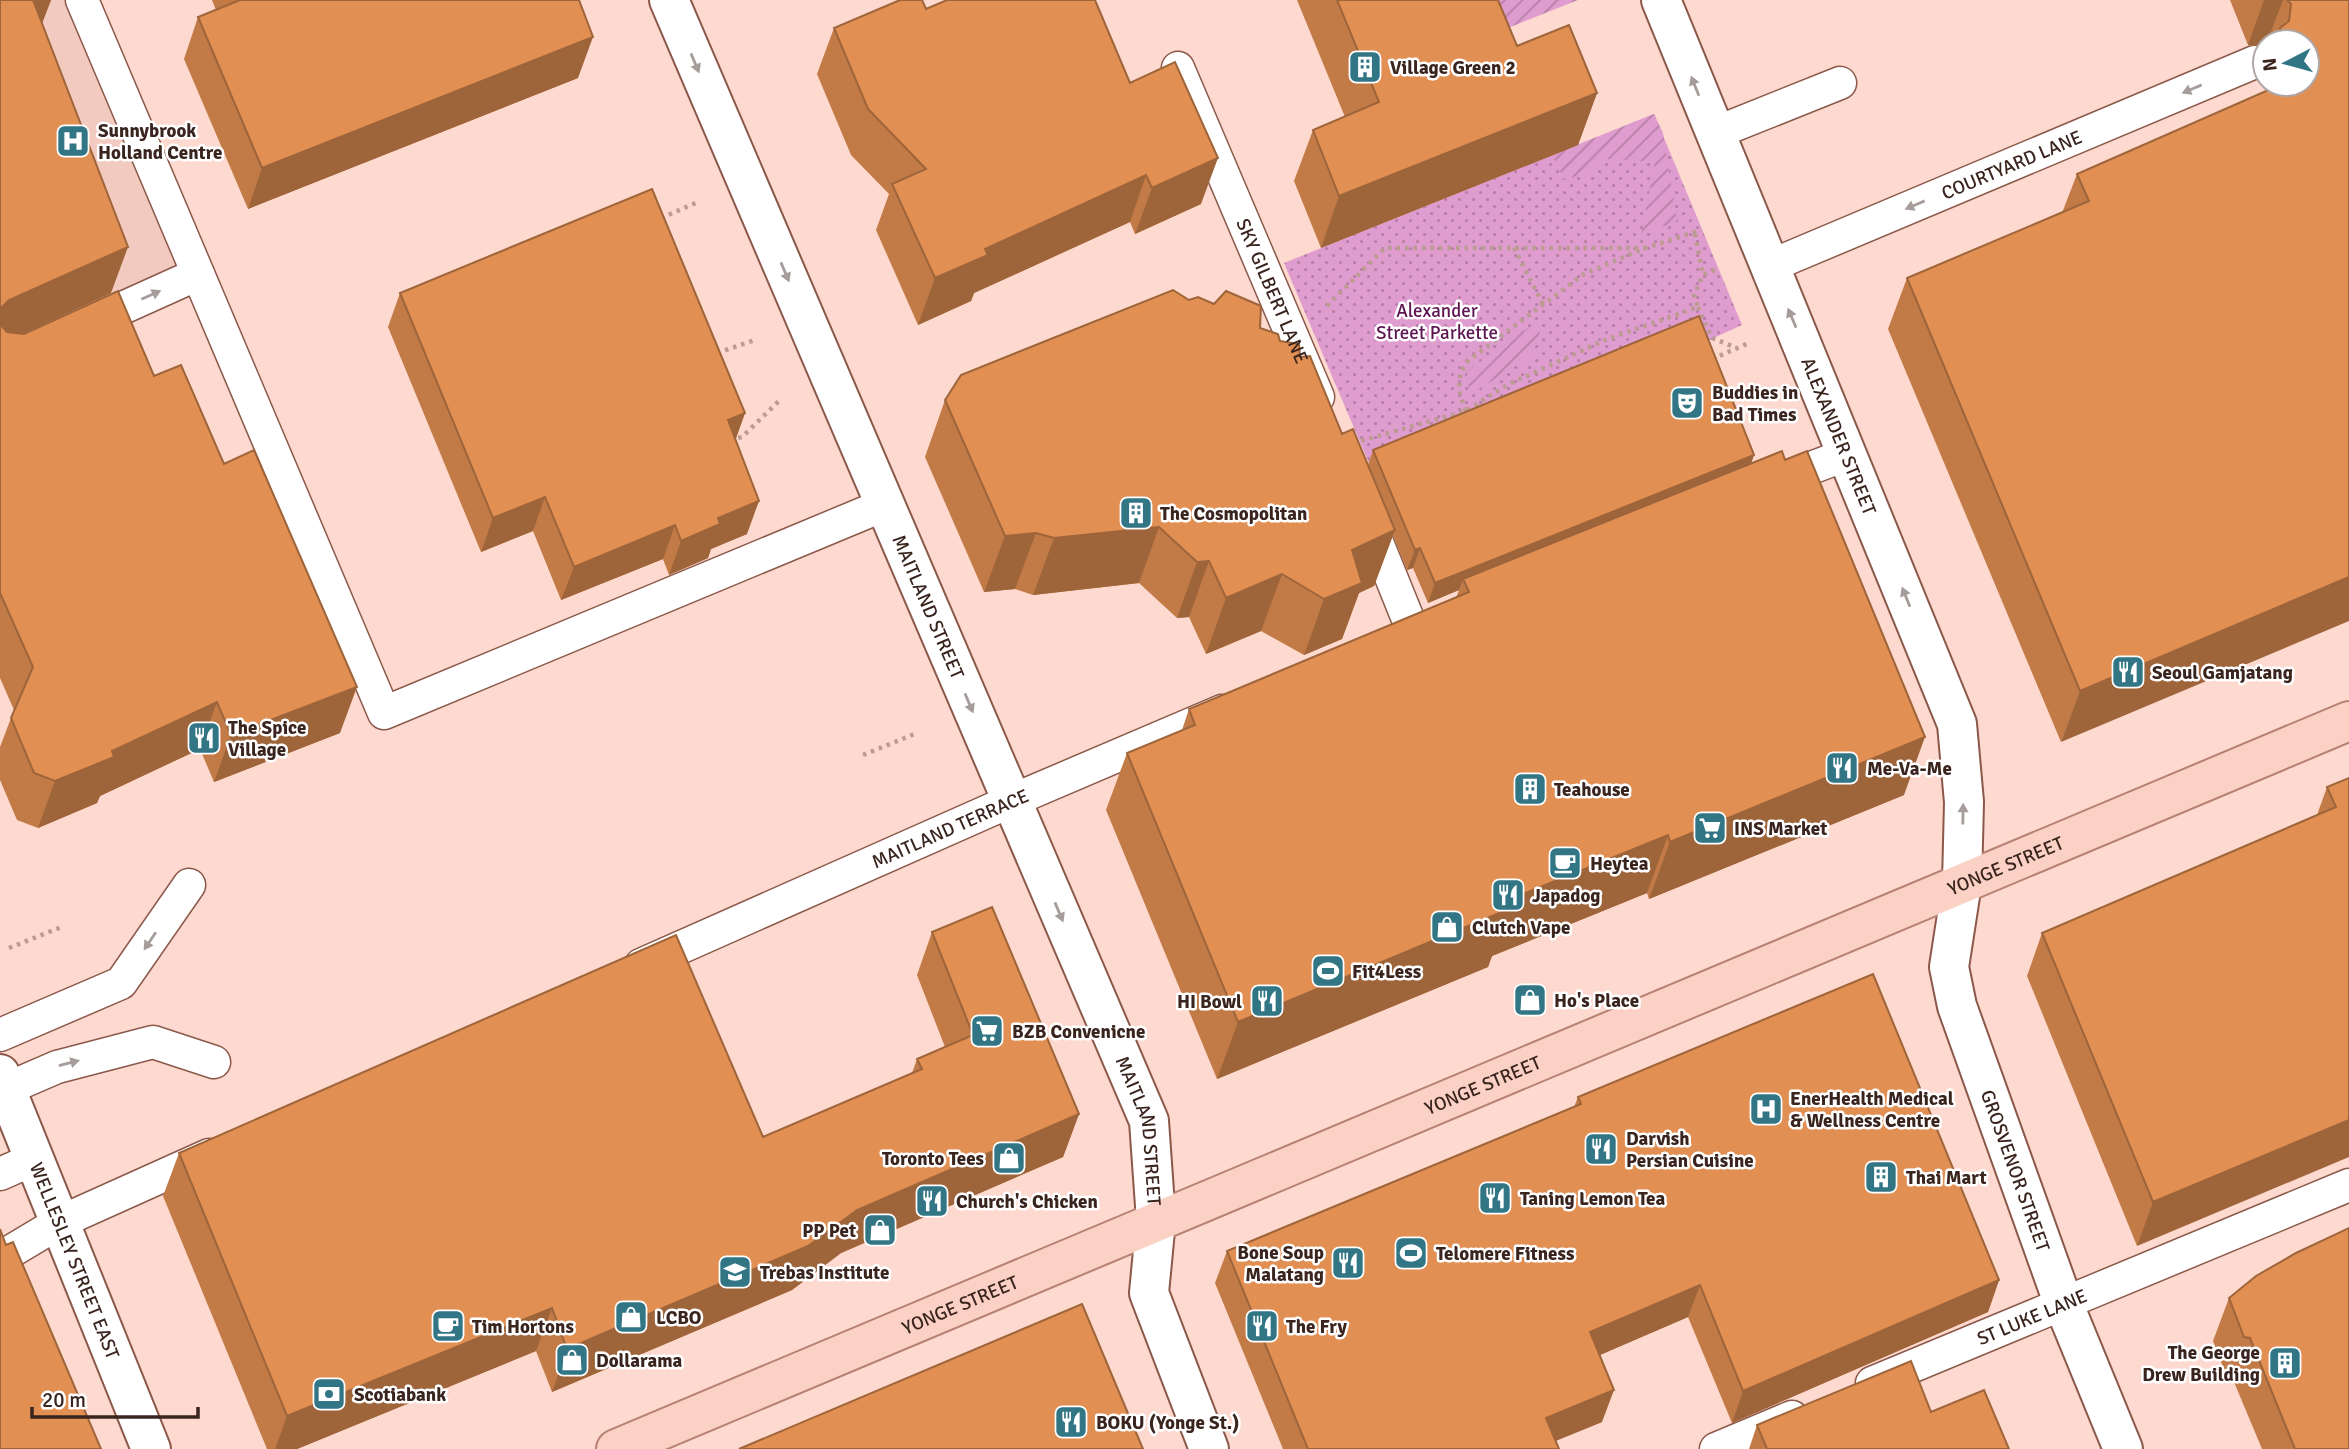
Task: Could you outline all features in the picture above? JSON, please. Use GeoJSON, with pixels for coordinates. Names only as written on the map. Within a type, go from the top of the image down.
{"type":"FeatureCollection","features":[{"type":"Feature","properties":{"kind":"main road","name":"YONGE STREET"},"geometry":{"type":"LineString","coordinates":[[616,1449],[2349,721]]}},
{"type":"Feature","properties":{"kind":"street","name":"MAITLAND STREET"},"geometry":{"type":"LineString","coordinates":[[669,0],[1149,1121],[1156,1220],[1149,1293],[1209,1449]]}},
{"type":"Feature","properties":{"kind":"street","name":"ALEXANDER STREET"},"geometry":{"type":"LineString","coordinates":[[1661,0],[1957,724],[1964,802],[1962,883]]}},
{"type":"Feature","properties":{"kind":"street","name":"GROSVENOR STREET"},"geometry":{"type":"LineString","coordinates":[[1962,883],[1949,967],[1957,1006],[2064,1305],[2123,1449]]}},
{"type":"Feature","properties":{"kind":"street","name":"WELLESLEY STREET EAST"},"geometry":{"type":"LineString","coordinates":[[3,1082],[17,1167],[60,1222],[151,1449]]}},
{"type":"Feature","properties":{"kind":"lane"},"geometry":{"type":"LineString","coordinates":[[82,0],[384,713],[884,505]]}},
{"type":"Feature","properties":{"kind":"lane","name":"COURTYARD LANE"},"geometry":{"type":"LineString","coordinates":[[1770,266],[2251,64]]}},
{"type":"Feature","properties":{"kind":"lane","name":"SKY GILBERT LANE"},"geometry":{"type":"LineString","coordinates":[[1178,68],[1339,448]]}},
{"type":"Feature","properties":{"kind":"lane"},"geometry":{"type":"LineString","coordinates":[[1714,133],[1840,83]]}},
{"type":"Feature","properties":{"kind":"lane"},"geometry":{"type":"LineString","coordinates":[[62,336],[198,274]]}},
{"type":"Feature","properties":{"kind":"lane"},"geometry":{"type":"LineString","coordinates":[[1742,495],[1848,454]]}},
{"type":"Feature","properties":{"kind":"lane"},"geometry":{"type":"LineString","coordinates":[[1354,487],[1413,629]]}},
{"type":"Feature","properties":{"kind":"lane","name":"MAITLAND TERRACE"},"geometry":{"type":"LineString","coordinates":[[611,978],[1011,801],[1250,699]]}},
{"type":"Feature","properties":{"kind":"lane"},"geometry":{"type":"LineString","coordinates":[[0,1035],[121,983],[189,884]]}},
{"type":"Feature","properties":{"kind":"lane"},"geometry":{"type":"LineString","coordinates":[[3,1082],[153,1042],[214,1062]]}},
{"type":"Feature","properties":{"kind":"lane"},"geometry":{"type":"LineString","coordinates":[[0,1258],[60,1222],[241,1141]]}},
{"type":"Feature","properties":{"kind":"lane","name":"ST LUKE LANE"},"geometry":{"type":"LineString","coordinates":[[1716,1449],[2349,1185]]}},
{"type":"Feature","properties":{"kind":"path"},"geometry":{"type":"LineString","coordinates":[[655,221],[698,202]]}},
{"type":"Feature","properties":{"kind":"path"},"geometry":{"type":"LineString","coordinates":[[1466,411],[1461,399],[1461,369],[1543,304],[1584,274],[1645,248],[1707,228]]}},
{"type":"Feature","properties":{"kind":"path"},"geometry":{"type":"LineString","coordinates":[[1695,233],[1703,275],[1693,295],[1712,338],[1737,348]]}},
{"type":"Feature","properties":{"kind":"path"},"geometry":{"type":"LineString","coordinates":[[1317,316],[1385,248],[1645,248]]}},
{"type":"Feature","properties":{"kind":"path"},"geometry":{"type":"LineString","coordinates":[[1514,248],[1543,304]]}},
{"type":"Feature","properties":{"kind":"path"},"geometry":{"type":"LineString","coordinates":[[1703,275],[1723,266]]}},
{"type":"Feature","properties":{"kind":"path"},"geometry":{"type":"LineString","coordinates":[[1339,448],[1466,411],[1525,377],[1605,340],[1698,307]]}},
{"type":"Feature","properties":{"kind":"path"},"geometry":{"type":"LineString","coordinates":[[708,356],[755,340]]}},
{"type":"Feature","properties":{"kind":"path"},"geometry":{"type":"LineString","coordinates":[[1702,363],[1753,342]]}},
{"type":"Feature","properties":{"kind":"path"},"geometry":{"type":"LineString","coordinates":[[1525,377],[1531,389]]}},
{"type":"Feature","properties":{"kind":"path"},"geometry":{"type":"LineString","coordinates":[[730,440],[743,437],[780,400]]}},
{"type":"Feature","properties":{"kind":"path"},"geometry":{"type":"LineString","coordinates":[[863,755],[917,733]]}},
{"type":"Feature","properties":{"kind":"path"},"geometry":{"type":"LineString","coordinates":[[9,948],[64,926]]}},
{"type":"Feature","properties":{"kind":"shaded area","name":"Sunnybrook Holland Centre"},"geometry":{"type":"Polygon","coordinates":[[[0,0],[85,0],[206,282],[0,373],[0,0]]]}},
{"type":"Feature","properties":{"kind":"green space"},"geometry":{"type":"Polygon","coordinates":[[[1486,0],[1578,0],[1498,32],[1486,0]]]}},
{"type":"Feature","properties":{"kind":"green space","name":"Alexander Street Parkette"},"geometry":{"type":"Polygon","coordinates":[[[1654,114],[1742,325],[1696,346],[1371,468],[1284,263],[1654,114]]]}},
{"type":"Feature","properties":{"kind":"green space"},"geometry":{"type":"Polygon","coordinates":[[[1654,114],[1663,133],[1677,221],[1641,235],[1655,162],[1607,159],[1586,174],[1564,179],[1552,155],[1654,114]]]}},
{"type":"Feature","properties":{"kind":"green space"},"geometry":{"type":"Polygon","coordinates":[[[1545,316],[1532,356],[1469,395],[1467,371],[1545,316]]]}},
{"type":"Feature","properties":{"kind":"building"},"geometry":{"type":"Polygon","coordinates":[[[0,0],[33,0],[128,247],[9,300],[2,307],[0,324],[0,0]]]}},
{"type":"Feature","properties":{"kind":"building"},"geometry":{"type":"Polygon","coordinates":[[[240,0],[579,0],[593,37],[262,168],[198,17],[240,0]]]}},
{"type":"Feature","properties":{"kind":"building"},"geometry":{"type":"Polygon","coordinates":[[[900,0],[922,0],[926,9],[947,0],[1095,0],[1130,83],[1175,62],[1218,158],[1152,188],[1146,175],[985,249],[988,255],[935,278],[892,184],[926,169],[868,109],[834,28],[900,0]]]}},
{"type":"Feature","properties":{"kind":"building"},"geometry":{"type":"Polygon","coordinates":[[[1337,0],[1498,0],[1517,46],[1569,25],[1597,93],[1339,196],[1313,130],[1379,102],[1337,0]]]}},
{"type":"Feature","properties":{"kind":"building"},"geometry":{"type":"Polygon","coordinates":[[[2287,0],[2349,0],[2349,577],[2080,691],[1907,278],[2089,201],[2077,174],[2251,98],[2321,98],[2321,28],[2280,28],[2289,21],[2291,4],[2287,0]]]}},
{"type":"Feature","properties":{"kind":"building"},"geometry":{"type":"Polygon","coordinates":[[[652,189],[745,413],[728,420],[759,501],[718,518],[720,524],[681,541],[675,525],[574,567],[545,497],[493,518],[400,293],[652,189]]]}},
{"type":"Feature","properties":{"kind":"building","name":"The Cosmopolitan"},"geometry":{"type":"Polygon","coordinates":[[[1173,290],[1189,300],[1198,297],[1214,304],[1226,291],[1261,306],[1260,328],[1278,334],[1280,341],[1299,344],[1300,357],[1310,356],[1342,434],[1353,429],[1395,530],[1352,550],[1362,583],[1324,599],[1282,574],[1226,598],[1209,561],[1197,562],[1159,527],[1054,538],[1036,533],[1005,536],[945,400],[961,375],[1173,290]]]}},
{"type":"Feature","properties":{"kind":"building"},"geometry":{"type":"Polygon","coordinates":[[[118,291],[154,376],[181,365],[224,464],[254,450],[357,687],[231,735],[217,702],[112,751],[114,757],[55,781],[34,773],[11,718],[33,667],[0,593],[0,324],[7,332],[24,334],[118,291]]]}},
{"type":"Feature","properties":{"kind":"building"},"geometry":{"type":"Polygon","coordinates":[[[1699,316],[1754,455],[1435,583],[1420,548],[1415,550],[1373,450],[1699,316]]]}},
{"type":"Feature","properties":{"kind":"building","name":"Teahouse"},"geometry":{"type":"Polygon","coordinates":[[[1782,451],[1785,460],[1807,451],[1925,737],[1670,842],[1668,835],[1506,901],[1509,909],[1238,1022],[1127,753],[1195,725],[1189,709],[1469,592],[1463,579],[1782,451]]]}},
{"type":"Feature","properties":{"kind":"building"},"geometry":{"type":"Polygon","coordinates":[[[2349,778],[2349,1120],[2153,1202],[2042,933],[2336,807],[2327,787],[2349,778]]]}},
{"type":"Feature","properties":{"kind":"building"},"geometry":{"type":"Polygon","coordinates":[[[992,907],[1079,1114],[857,1210],[808,1246],[567,1349],[552,1308],[287,1416],[179,1153],[676,935],[763,1137],[922,1069],[917,1059],[973,1035],[932,932],[992,907]]]}},
{"type":"Feature","properties":{"kind":"building"},"geometry":{"type":"Polygon","coordinates":[[[1873,974],[1999,1280],[1743,1391],[1700,1285],[1590,1332],[1614,1390],[1546,1418],[1559,1449],[1308,1449],[1227,1251],[1581,1104],[1578,1097],[1873,974]]]}},
{"type":"Feature","properties":{"kind":"building","name":"The George Drew Building"},"geometry":{"type":"Polygon","coordinates":[[[2349,1228],[2349,1449],[2295,1449],[2250,1338],[2244,1337],[2229,1298],[2256,1276],[2349,1228]]]}},
{"type":"Feature","properties":{"kind":"building"},"geometry":{"type":"Polygon","coordinates":[[[0,1229],[6,1245],[13,1242],[101,1449],[0,1449],[0,1229]]]}},
{"type":"Feature","properties":{"kind":"building"},"geometry":{"type":"Polygon","coordinates":[[[1082,1304],[1143,1449],[739,1449],[1082,1304]]]}},
{"type":"Feature","properties":{"kind":"building"},"geometry":{"type":"Polygon","coordinates":[[[1911,1361],[1931,1412],[1984,1390],[2009,1449],[1767,1449],[1757,1425],[1911,1361]]]}},
{"type":"Feature","properties":{"kind":"place","name":"Village Green 2"},"geometry":{"type":"Point","coordinates":[1365,67]}},
{"type":"Feature","properties":{"kind":"place","name":"Sunnybrook Holland Centre"},"geometry":{"type":"Point","coordinates":[73,141]}},
{"type":"Feature","properties":{"kind":"place","name":"Buddies in Bad Times"},"geometry":{"type":"Point","coordinates":[1687,403]}},
{"type":"Feature","properties":{"kind":"place","name":"The Cosmopolitan"},"geometry":{"type":"Point","coordinates":[1136,513]}},
{"type":"Feature","properties":{"kind":"place","name":"Seoul Gamjatang"},"geometry":{"type":"Point","coordinates":[2128,672]}},
{"type":"Feature","properties":{"kind":"place","name":"The Spice Village"},"geometry":{"type":"Point","coordinates":[204,738]}},
{"type":"Feature","properties":{"kind":"place","name":"Me-Va-Me"},"geometry":{"type":"Point","coordinates":[1842,768]}},
{"type":"Feature","properties":{"kind":"place","name":"Teahouse"},"geometry":{"type":"Point","coordinates":[1530,789]}},
{"type":"Feature","properties":{"kind":"place","name":"INS Market"},"geometry":{"type":"Point","coordinates":[1710,828]}},
{"type":"Feature","properties":{"kind":"place","name":"Heytea"},"geometry":{"type":"Point","coordinates":[1565,863]}},
{"type":"Feature","properties":{"kind":"place","name":"Japadog"},"geometry":{"type":"Point","coordinates":[1508,895]}},
{"type":"Feature","properties":{"kind":"place","name":"Clutch Vape"},"geometry":{"type":"Point","coordinates":[1447,927]}},
{"type":"Feature","properties":{"kind":"place","name":"Fit4Less"},"geometry":{"type":"Point","coordinates":[1328,971]}},
{"type":"Feature","properties":{"kind":"place","name":"Ho's Place"},"geometry":{"type":"Point","coordinates":[1530,1000]}},
{"type":"Feature","properties":{"kind":"place","name":"HI Bowl"},"geometry":{"type":"Point","coordinates":[1267,1001]}},
{"type":"Feature","properties":{"kind":"place","name":"BZB Convenicne"},"geometry":{"type":"Point","coordinates":[987,1031]}},
{"type":"Feature","properties":{"kind":"place","name":"EnerHealth Medical & Wellness Centre"},"geometry":{"type":"Point","coordinates":[1766,1109]}},
{"type":"Feature","properties":{"kind":"place","name":"Darvish Persian Cuisine"},"geometry":{"type":"Point","coordinates":[1601,1149]}},
{"type":"Feature","properties":{"kind":"place","name":"Toronto Tees"},"geometry":{"type":"Point","coordinates":[1009,1158]}},
{"type":"Feature","properties":{"kind":"place","name":"Thai Mart"},"geometry":{"type":"Point","coordinates":[1881,1177]}},
{"type":"Feature","properties":{"kind":"place","name":"Taning Lemon Tea"},"geometry":{"type":"Point","coordinates":[1495,1198]}},
{"type":"Feature","properties":{"kind":"place","name":"Church's Chicken"},"geometry":{"type":"Point","coordinates":[932,1201]}},
{"type":"Feature","properties":{"kind":"place","name":"PP Pet"},"geometry":{"type":"Point","coordinates":[880,1230]}},
{"type":"Feature","properties":{"kind":"place","name":"Telomere Fitness"},"geometry":{"type":"Point","coordinates":[1411,1253]}},
{"type":"Feature","properties":{"kind":"place","name":"Bone Soup Malatang"},"geometry":{"type":"Point","coordinates":[1348,1263]}},
{"type":"Feature","properties":{"kind":"place","name":"Trebas Institute"},"geometry":{"type":"Point","coordinates":[735,1272]}},
{"type":"Feature","properties":{"kind":"place","name":"LCBO"},"geometry":{"type":"Point","coordinates":[631,1317]}},
{"type":"Feature","properties":{"kind":"place","name":"Tim Hortons"},"geometry":{"type":"Point","coordinates":[448,1326]}},
{"type":"Feature","properties":{"kind":"place","name":"The Fry"},"geometry":{"type":"Point","coordinates":[1262,1326]}},
{"type":"Feature","properties":{"kind":"place","name":"Dollarama"},"geometry":{"type":"Point","coordinates":[572,1360]}},
{"type":"Feature","properties":{"kind":"place","name":"The George Drew Building"},"geometry":{"type":"Point","coordinates":[2285,1363]}},
{"type":"Feature","properties":{"kind":"place","name":"Scotiabank"},"geometry":{"type":"Point","coordinates":[329,1394]}},
{"type":"Feature","properties":{"kind":"place","name":"BOKU (Yonge St.)"},"geometry":{"type":"Point","coordinates":[1071,1422]}}]}
